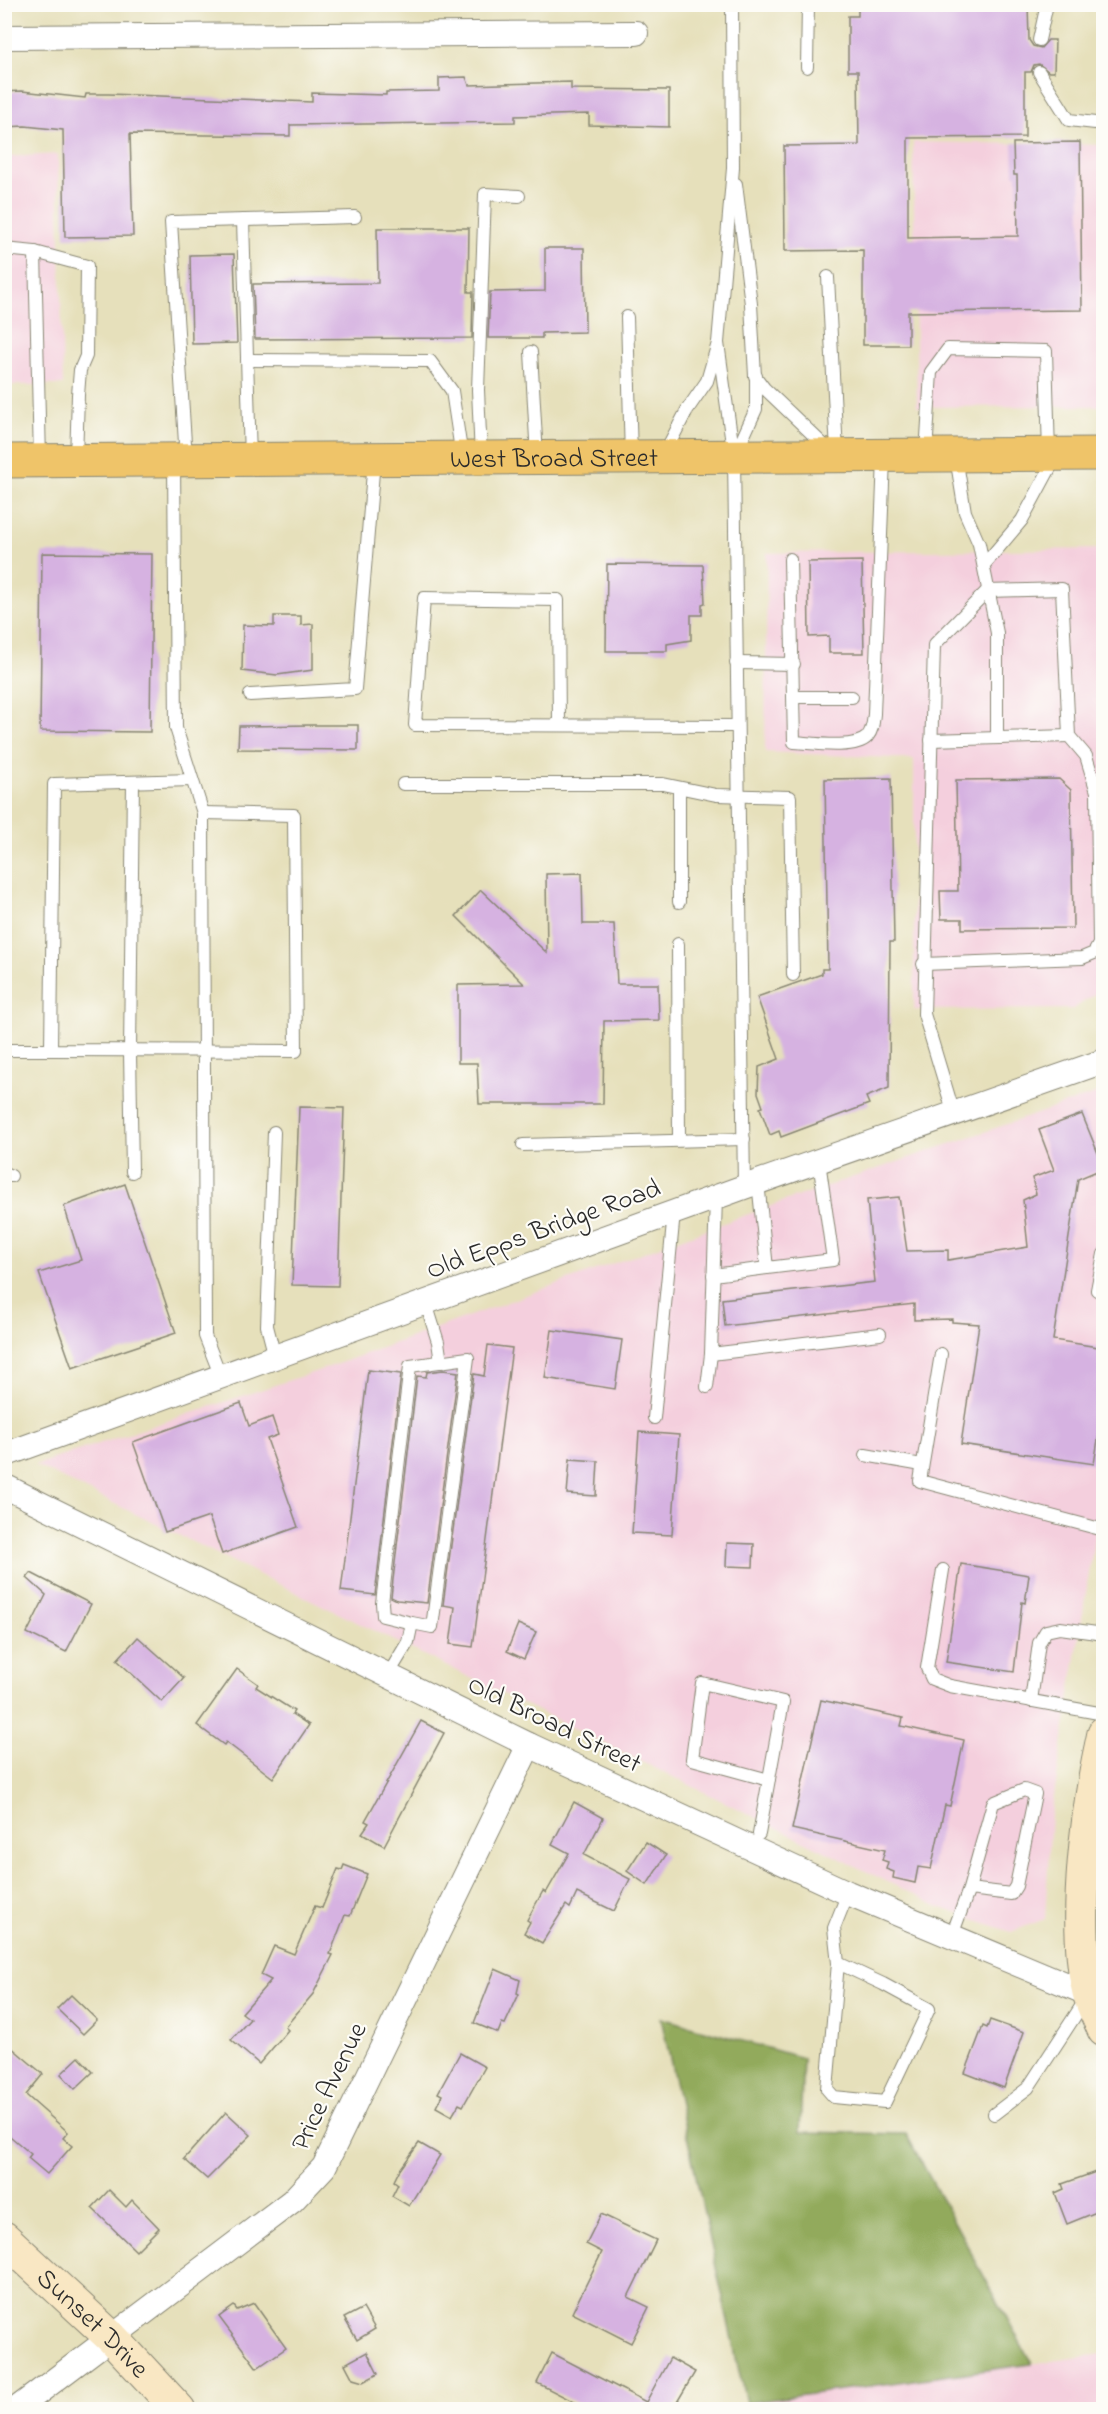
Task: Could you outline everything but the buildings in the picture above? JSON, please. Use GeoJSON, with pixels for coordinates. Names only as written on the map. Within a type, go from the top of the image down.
{"type":"FeatureCollection","features":[{"type":"Feature","properties":{"kind":"main road","name":"West Broad Street"},"geometry":{"type":"LineString","coordinates":[[4,461],[1104,454]]}},
{"type":"Feature","properties":{"kind":"main road"},"geometry":{"type":"LineString","coordinates":[[1104,1733],[1089,1818],[1084,1892],[1085,1962],[1104,2030]]}},
{"type":"Feature","properties":{"kind":"main road","name":"Sunset Drive"},"geometry":{"type":"LineString","coordinates":[[4,2238],[113,2338],[179,2409]]}},
{"type":"Feature","properties":{"kind":"street"},"geometry":{"type":"LineString","coordinates":[[4,37],[636,33]]}},
{"type":"Feature","properties":{"kind":"street","name":"Old Epps Bridge Road"},"geometry":{"type":"LineString","coordinates":[[4,1455],[751,1185],[1104,1061]]}},
{"type":"Feature","properties":{"kind":"street","name":"Old Broad Street"},"geometry":{"type":"LineString","coordinates":[[4,1486],[529,1745],[848,1893],[951,1938],[1096,1995]]}},
{"type":"Feature","properties":{"kind":"street","name":"Price Avenue"},"geometry":{"type":"LineString","coordinates":[[15,2409],[113,2338],[292,2201],[324,2167],[529,1745]]}},
{"type":"Feature","properties":{"kind":"lane"},"geometry":{"type":"LineString","coordinates":[[647,458],[687,410],[707,381],[718,343],[733,168],[732,4]]}},
{"type":"Feature","properties":{"kind":"lane"},"geometry":{"type":"LineString","coordinates":[[807,67],[808,4]]}},
{"type":"Feature","properties":{"kind":"lane"},"geometry":{"type":"LineString","coordinates":[[1039,40],[1047,4]]}},
{"type":"Feature","properties":{"kind":"lane"},"geometry":{"type":"LineString","coordinates":[[1039,72],[1069,120],[1104,124]]}},
{"type":"Feature","properties":{"kind":"lane"},"geometry":{"type":"LineString","coordinates":[[733,168],[749,283],[756,376],[756,409],[734,457]]}},
{"type":"Feature","properties":{"kind":"lane"},"geometry":{"type":"LineString","coordinates":[[471,458],[478,390],[485,194],[519,196]]}},
{"type":"Feature","properties":{"kind":"lane"},"geometry":{"type":"LineString","coordinates":[[221,1377],[205,1336],[203,813],[176,728],[180,460],[171,222],[355,217]]}},
{"type":"Feature","properties":{"kind":"lane"},"geometry":{"type":"LineString","coordinates":[[243,220],[250,460]]}},
{"type":"Feature","properties":{"kind":"lane"},"geometry":{"type":"LineString","coordinates":[[4,249],[35,252],[87,266],[86,356],[80,370],[76,460]]}},
{"type":"Feature","properties":{"kind":"lane"},"geometry":{"type":"LineString","coordinates":[[35,252],[40,460]]}},
{"type":"Feature","properties":{"kind":"lane"},"geometry":{"type":"LineString","coordinates":[[828,277],[837,457]]}},
{"type":"Feature","properties":{"kind":"lane"},"geometry":{"type":"LineString","coordinates":[[627,317],[647,458]]}},
{"type":"Feature","properties":{"kind":"lane"},"geometry":{"type":"LineString","coordinates":[[718,343],[734,457],[744,1139],[767,1268]]}},
{"type":"Feature","properties":{"kind":"lane"},"geometry":{"type":"LineString","coordinates":[[984,565],[1022,520],[1053,455],[1046,351],[948,349],[931,372],[941,455],[979,544],[997,633],[997,738]]}},
{"type":"Feature","properties":{"kind":"lane"},"geometry":{"type":"LineString","coordinates":[[531,352],[537,458]]}},
{"type":"Feature","properties":{"kind":"lane"},"geometry":{"type":"LineString","coordinates":[[247,360],[429,362],[452,391],[471,458]]}},
{"type":"Feature","properties":{"kind":"lane"},"geometry":{"type":"LineString","coordinates":[[756,376],[764,388],[837,457]]}},
{"type":"Feature","properties":{"kind":"lane"},"geometry":{"type":"LineString","coordinates":[[790,560],[794,742],[849,744],[866,739],[872,731],[884,456]]}},
{"type":"Feature","properties":{"kind":"lane"},"geometry":{"type":"LineString","coordinates":[[250,695],[355,689],[374,459]]}},
{"type":"Feature","properties":{"kind":"lane"},"geometry":{"type":"LineString","coordinates":[[923,964],[1082,958],[1094,953],[1099,944],[1100,792],[1086,756],[1069,736],[1062,589],[987,591],[934,645],[923,964],[924,1014],[954,1114]]}},
{"type":"Feature","properties":{"kind":"lane"},"geometry":{"type":"LineString","coordinates":[[559,725],[558,600],[424,598],[416,725],[737,726]]}},
{"type":"Feature","properties":{"kind":"lane"},"geometry":{"type":"LineString","coordinates":[[736,663],[794,664]]}},
{"type":"Feature","properties":{"kind":"lane"},"geometry":{"type":"LineString","coordinates":[[794,697],[852,697]]}},
{"type":"Feature","properties":{"kind":"lane"},"geometry":{"type":"LineString","coordinates":[[931,740],[1069,736]]}},
{"type":"Feature","properties":{"kind":"lane"},"geometry":{"type":"LineString","coordinates":[[51,1050],[54,784],[192,780]]}},
{"type":"Feature","properties":{"kind":"lane"},"geometry":{"type":"LineString","coordinates":[[132,1172],[130,1052],[133,782]]}},
{"type":"Feature","properties":{"kind":"lane"},"geometry":{"type":"LineString","coordinates":[[403,784],[663,784],[679,789],[739,796],[790,797],[793,975]]}},
{"type":"Feature","properties":{"kind":"lane"},"geometry":{"type":"LineString","coordinates":[[679,789],[679,902]]}},
{"type":"Feature","properties":{"kind":"lane"},"geometry":{"type":"LineString","coordinates":[[4,1050],[296,1051],[294,815],[203,813]]}},
{"type":"Feature","properties":{"kind":"lane"},"geometry":{"type":"LineString","coordinates":[[678,944],[679,1140]]}},
{"type":"Feature","properties":{"kind":"lane"},"geometry":{"type":"LineString","coordinates":[[274,1132],[267,1326],[275,1357]]}},
{"type":"Feature","properties":{"kind":"lane"},"geometry":{"type":"LineString","coordinates":[[523,1145],[744,1139]]}},
{"type":"Feature","properties":{"kind":"lane"},"geometry":{"type":"LineString","coordinates":[[713,1275],[833,1260],[819,1161]]}},
{"type":"Feature","properties":{"kind":"lane"},"geometry":{"type":"LineString","coordinates":[[707,1387],[711,1354],[716,1198]]}},
{"type":"Feature","properties":{"kind":"lane"},"geometry":{"type":"LineString","coordinates":[[654,1418],[674,1213]]}},
{"type":"Feature","properties":{"kind":"lane"},"geometry":{"type":"LineString","coordinates":[[1104,1254],[1097,1290],[1104,1294]]}},
{"type":"Feature","properties":{"kind":"lane"},"geometry":{"type":"LineString","coordinates":[[426,1303],[441,1362]]}},
{"type":"Feature","properties":{"kind":"lane"},"geometry":{"type":"LineString","coordinates":[[711,1354],[879,1334]]}},
{"type":"Feature","properties":{"kind":"lane"},"geometry":{"type":"LineString","coordinates":[[942,1354],[920,1482],[1104,1530]]}},
{"type":"Feature","properties":{"kind":"lane"},"geometry":{"type":"LineString","coordinates":[[468,1358],[432,1627],[412,1623],[383,1616],[382,1603],[410,1366],[468,1358]]}},
{"type":"Feature","properties":{"kind":"lane"},"geometry":{"type":"LineString","coordinates":[[865,1455],[922,1465]]}},
{"type":"Feature","properties":{"kind":"lane"},"geometry":{"type":"LineString","coordinates":[[943,1570],[927,1668],[932,1679],[950,1686],[1104,1714]]}},
{"type":"Feature","properties":{"kind":"lane"},"geometry":{"type":"LineString","coordinates":[[388,1675],[408,1642],[412,1623]]}},
{"type":"Feature","properties":{"kind":"lane"},"geometry":{"type":"LineString","coordinates":[[1031,1701],[1039,1643],[1046,1631],[1060,1628],[1104,1634]]}},
{"type":"Feature","properties":{"kind":"lane"},"geometry":{"type":"LineString","coordinates":[[759,1833],[769,1780],[783,1702],[702,1683],[692,1759],[769,1780]]}},
{"type":"Feature","properties":{"kind":"lane"},"geometry":{"type":"LineString","coordinates":[[951,1938],[969,1889],[993,1803],[1024,1790],[1035,1794],[1016,1886],[1011,1894],[969,1889]]}},
{"type":"Feature","properties":{"kind":"lane"},"geometry":{"type":"LineString","coordinates":[[838,1964],[883,1983],[929,2009],[885,2102],[834,2097],[827,2089],[838,1964],[834,1928],[848,1893]]}},
{"type":"Feature","properties":{"kind":"lane"},"geometry":{"type":"LineString","coordinates":[[994,2114],[1028,2088],[1096,1995]]}},
{"type":"Feature","properties":{"kind":"shaded area"},"geometry":{"type":"Polygon","coordinates":[[[913,142],[1103,145],[1103,406],[917,407],[913,142]]]}},
{"type":"Feature","properties":{"kind":"shaded area"},"geometry":{"type":"Polygon","coordinates":[[[58,154],[63,385],[5,385],[4,157],[58,154]]]}},
{"type":"Feature","properties":{"kind":"shaded area"},"geometry":{"type":"Polygon","coordinates":[[[1103,549],[1103,989],[1073,1009],[914,1010],[914,759],[765,752],[767,553],[1103,549]]]}},
{"type":"Feature","properties":{"kind":"shaded area"},"geometry":{"type":"Polygon","coordinates":[[[1103,1091],[1103,1484],[1051,1816],[1045,1919],[1011,1932],[939,1907],[35,1465],[332,1366],[790,1199],[1103,1091]]]}},
{"type":"Feature","properties":{"kind":"shaded area"},"geometry":{"type":"Polygon","coordinates":[[[1103,2354],[1103,2409],[747,2410],[746,2403],[1103,2354]]]}},
{"type":"Feature","properties":{"kind":"green space"},"geometry":{"type":"Polygon","coordinates":[[[661,2018],[803,2058],[800,2132],[906,2134],[1032,2364],[746,2403],[661,2018]]]}}]}
